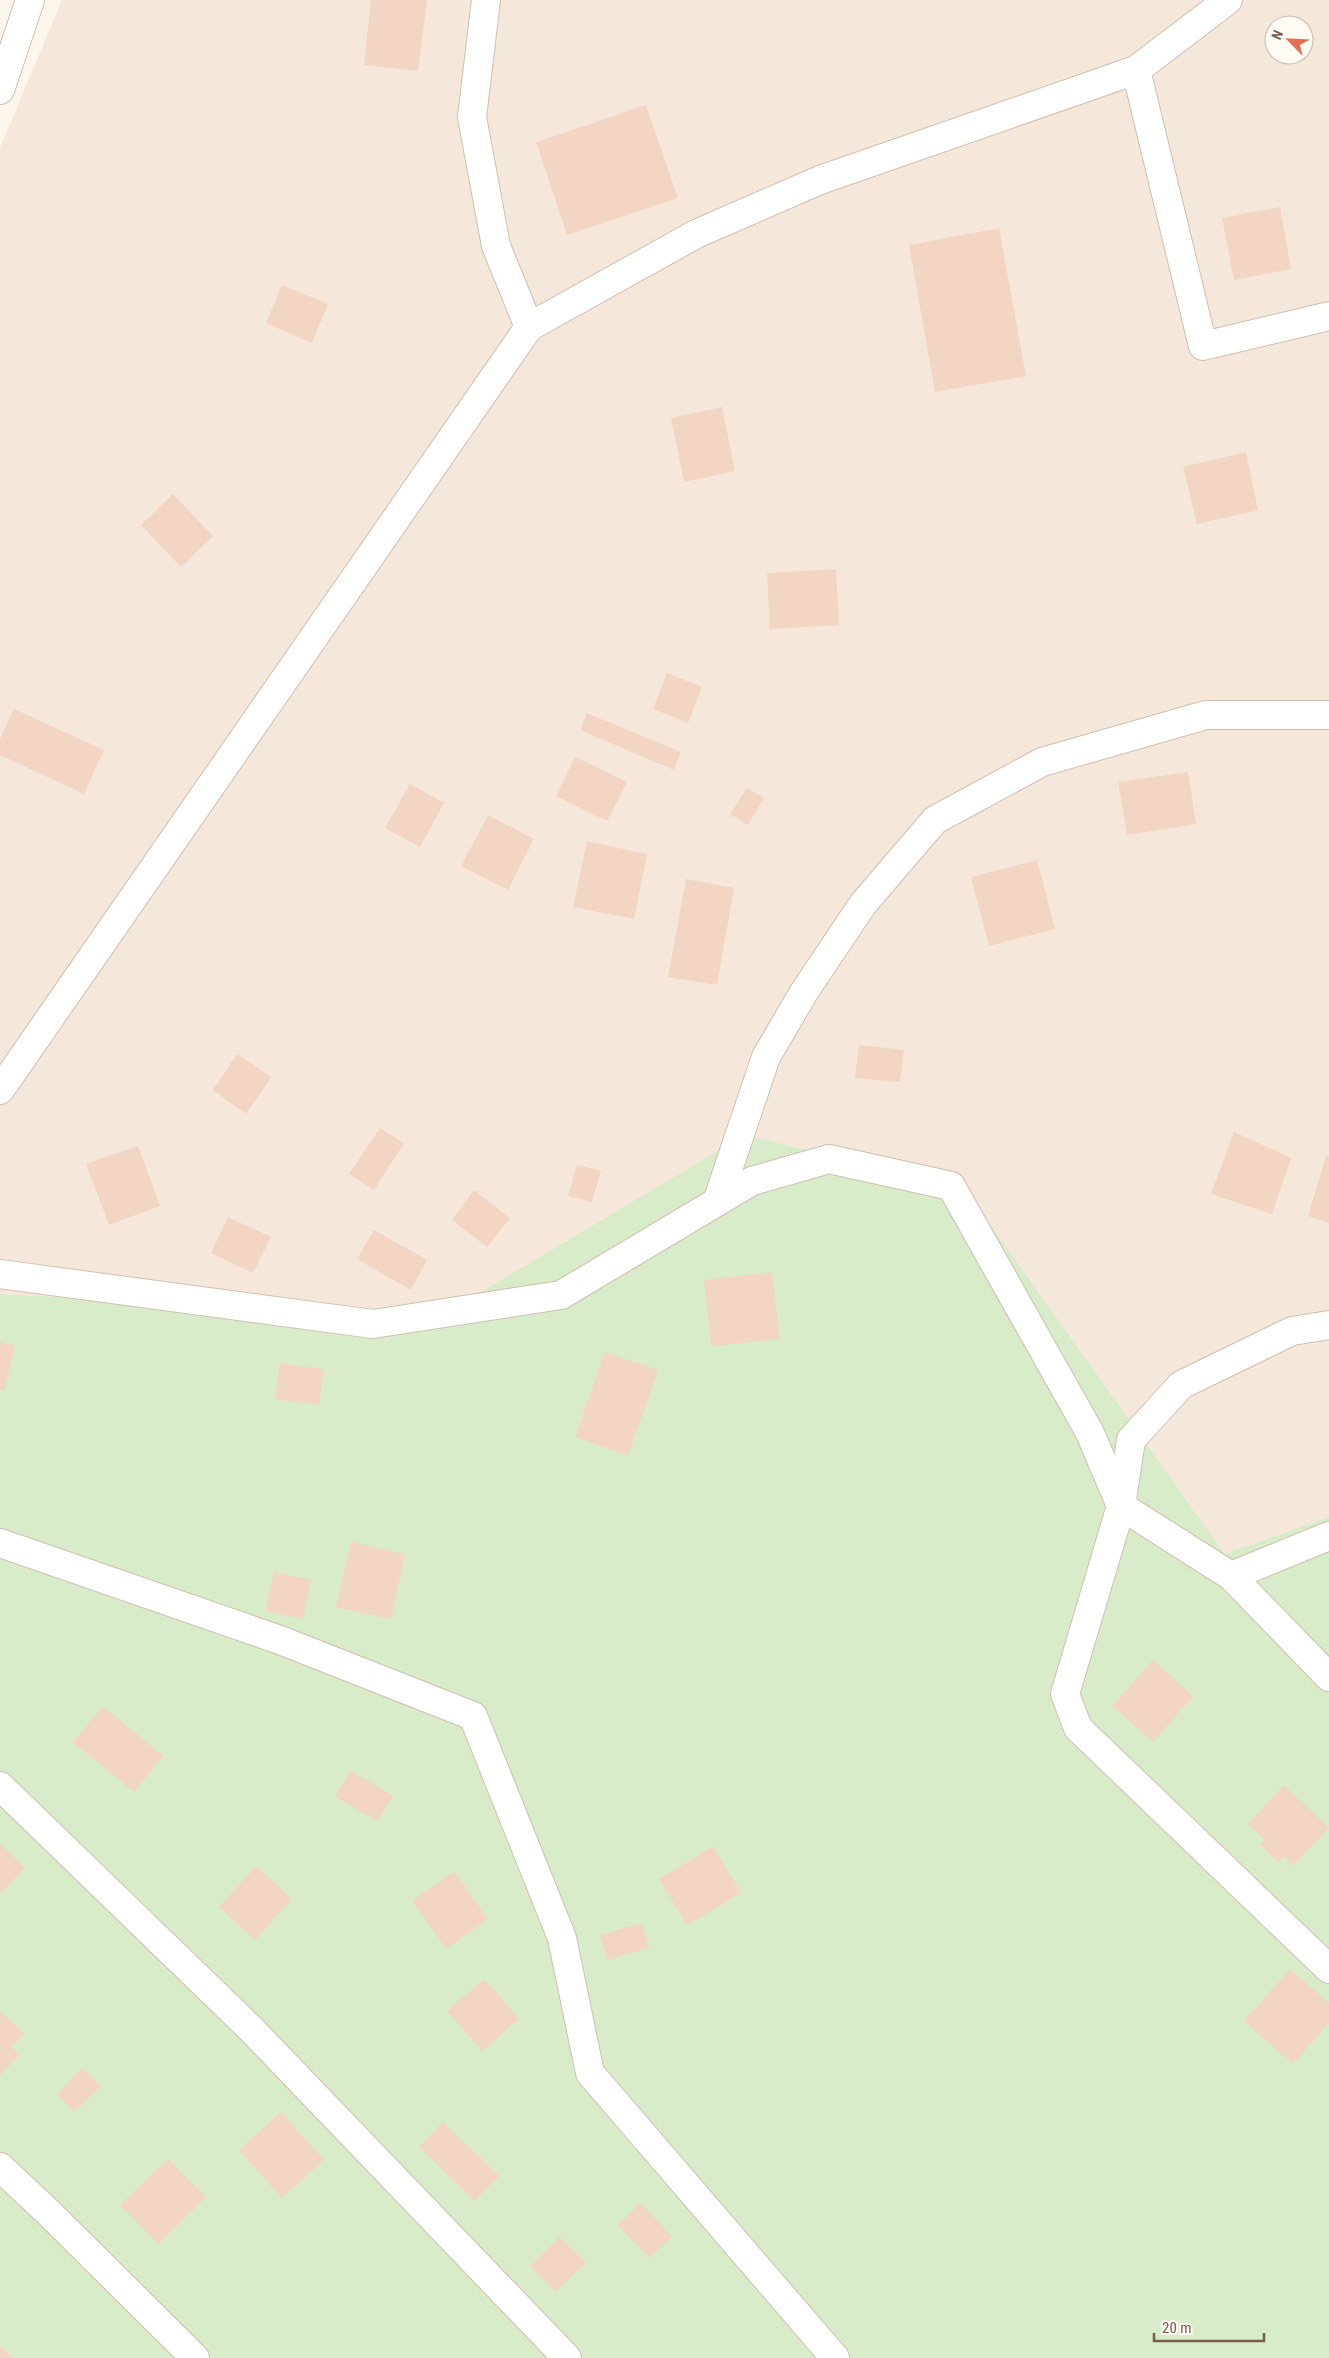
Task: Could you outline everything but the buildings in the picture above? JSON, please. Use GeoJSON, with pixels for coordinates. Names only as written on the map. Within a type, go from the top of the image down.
{"type":"FeatureCollection","features":[{"type":"Feature","properties":{"kind":"street"},"geometry":{"type":"LineString","coordinates":[[0,90],[30,0]]}},
{"type":"Feature","properties":{"kind":"street"},"geometry":{"type":"LineString","coordinates":[[486,0],[472,117],[496,246],[529,327]]}},
{"type":"Feature","properties":{"kind":"street"},"geometry":{"type":"LineString","coordinates":[[0,1090],[529,327],[696,234],[820,180],[1136,70],[1228,0]]}},
{"type":"Feature","properties":{"kind":"street"},"geometry":{"type":"LineString","coordinates":[[1136,70],[1203,346],[1329,316]]}},
{"type":"Feature","properties":{"kind":"street"},"geometry":{"type":"LineString","coordinates":[[717,1202],[766,1057],[804,992],[863,904],[935,820],[1042,762],[1206,715],[1329,715]]}},
{"type":"Feature","properties":{"kind":"street"},"geometry":{"type":"LineString","coordinates":[[0,1274],[373,1324],[561,1295],[752,1180],[829,1159],[951,1186],[1090,1433],[1121,1506],[1230,1576],[1329,1677]]}},
{"type":"Feature","properties":{"kind":"street"},"geometry":{"type":"LineString","coordinates":[[1329,1324],[1292,1331],[1181,1385],[1131,1440],[1121,1506],[1065,1694],[1078,1728],[1329,1969]]}},
{"type":"Feature","properties":{"kind":"street"},"geometry":{"type":"LineString","coordinates":[[1230,1576],[1329,1536]]}},
{"type":"Feature","properties":{"kind":"street"},"geometry":{"type":"LineString","coordinates":[[0,1543],[280,1640],[473,1716],[562,1938],[590,2073],[835,2358]]}},
{"type":"Feature","properties":{"kind":"street"},"geometry":{"type":"LineString","coordinates":[[0,1786],[250,2028],[567,2358]]}},
{"type":"Feature","properties":{"kind":"street"},"geometry":{"type":"LineString","coordinates":[[0,2168],[49,2212],[195,2358]]}},
{"type":"Feature","properties":{"kind":"shaded area"},"geometry":{"type":"Polygon","coordinates":[[[62,0],[1329,0],[1329,1517],[1225,1554],[965,1189],[439,1317],[0,1294],[0,148],[62,0]]]}},
{"type":"Feature","properties":{"kind":"green space"},"geometry":{"type":"Polygon","coordinates":[[[745,1135],[965,1189],[1225,1554],[1329,1517],[1329,2358],[0,2358],[0,1294],[439,1317],[745,1135]]]}}]}
